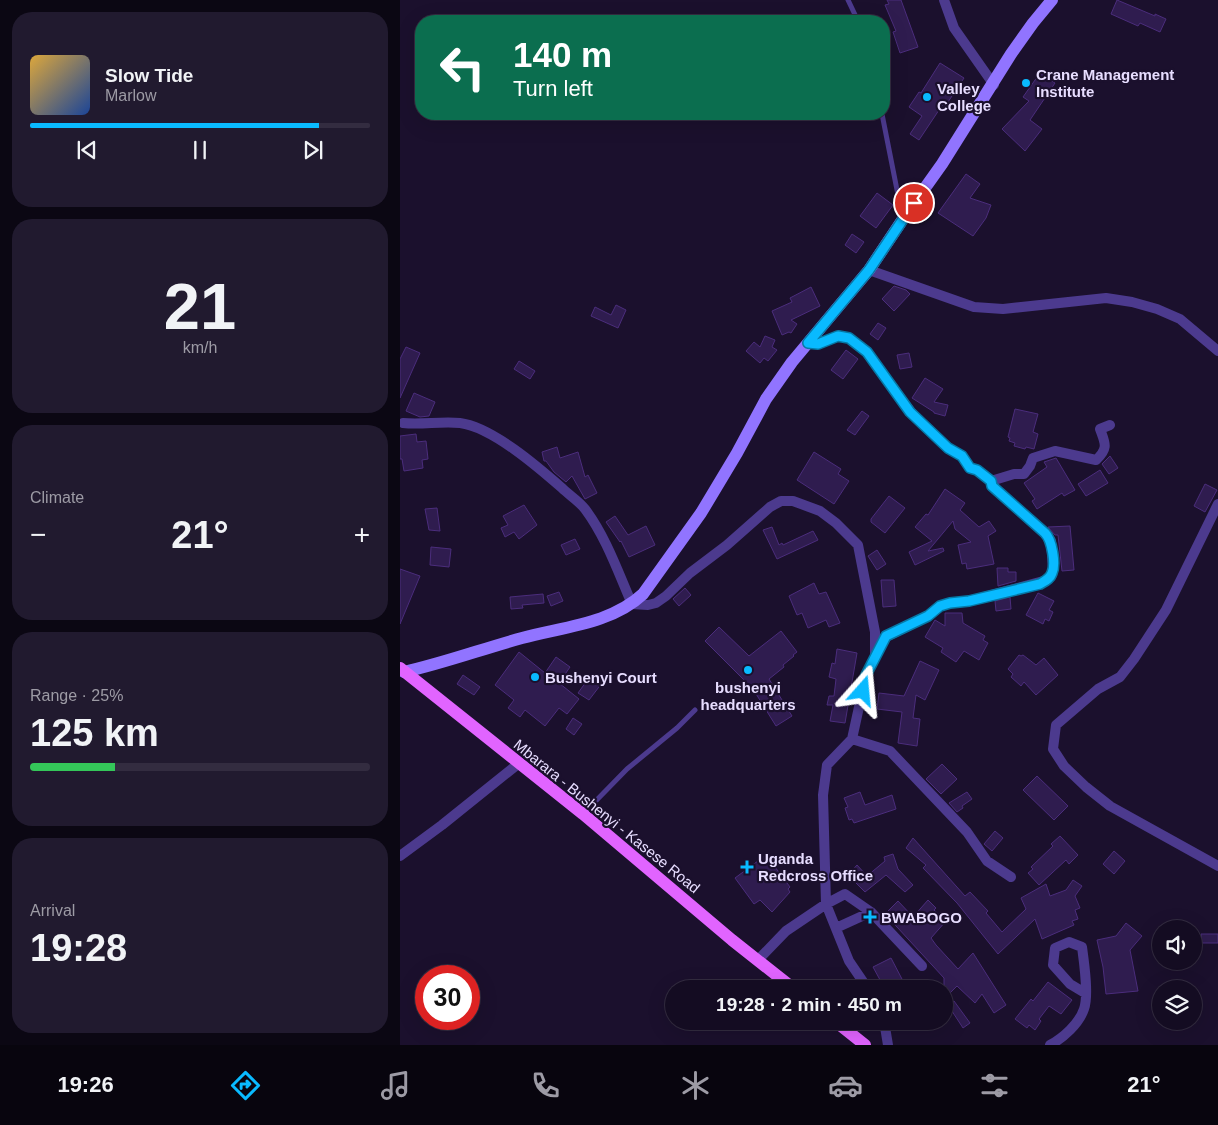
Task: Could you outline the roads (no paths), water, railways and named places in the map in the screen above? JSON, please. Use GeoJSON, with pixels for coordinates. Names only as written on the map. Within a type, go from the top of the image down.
{"type":"FeatureCollection","features":[{"type":"Feature","properties":{"kind":"main road"},"geometry":{"type":"LineString","coordinates":[[402,670],[432,665],[522,638],[577,626],[610,615],[632,604],[651,585],[701,513],[737,453],[766,399],[792,362],[869,270],[994,85],[1011,54],[1052,0]]}},
{"type":"Feature","properties":{"kind":"main road","name":"Mbarara - Bushenyi - Kasese Road"},"geometry":{"type":"LineString","coordinates":[[402,670],[583,814],[783,980]]}},
{"type":"Feature","properties":{"kind":"main road"},"geometry":{"type":"LineString","coordinates":[[846,1030],[865,1045]]}},
{"type":"Feature","properties":{"kind":"street"},"geometry":{"type":"LineString","coordinates":[[944,0],[954,28],[994,85]]}},
{"type":"Feature","properties":{"kind":"street"},"geometry":{"type":"LineString","coordinates":[[869,270],[974,307],[1003,309],[1106,298],[1132,302],[1157,309],[1180,320],[1218,351]]}},
{"type":"Feature","properties":{"kind":"street"},"geometry":{"type":"LineString","coordinates":[[808,343],[818,344],[838,336],[849,338],[867,352],[910,412],[948,448],[962,456],[970,468],[977,470],[991,481],[992,486],[1049,537],[1052,547],[1052,575],[1040,584],[940,606],[928,616],[886,636],[866,675],[852,739],[826,765],[823,795],[826,904],[850,960],[862,980]]}},
{"type":"Feature","properties":{"kind":"street"},"geometry":{"type":"LineString","coordinates":[[403,423],[461,423],[502,441],[533,463],[584,507],[603,537],[632,604],[648,605],[666,596],[690,573],[728,545],[770,507],[781,501],[793,501],[820,511],[836,523],[858,545],[875,632],[875,658]]}},
{"type":"Feature","properties":{"kind":"street"},"geometry":{"type":"LineString","coordinates":[[991,481],[1014,474],[1024,474],[1033,458],[1055,450],[1096,460],[1103,453],[1105,445],[1100,429],[1110,424]]}},
{"type":"Feature","properties":{"kind":"street"},"geometry":{"type":"LineString","coordinates":[[1218,504],[1166,610],[1151,634],[1120,677],[1098,689],[1056,726],[1053,748],[1064,766],[1110,806],[1218,866]]}},
{"type":"Feature","properties":{"kind":"street"},"geometry":{"type":"LineString","coordinates":[[852,739],[890,751],[967,832],[988,861],[1011,878]]}},
{"type":"Feature","properties":{"kind":"street"},"geometry":{"type":"LineString","coordinates":[[400,856],[518,764]]}},
{"type":"Feature","properties":{"kind":"street"},"geometry":{"type":"LineString","coordinates":[[758,960],[786,931],[826,904],[845,894],[871,912],[922,966]]}},
{"type":"Feature","properties":{"kind":"street"},"geometry":{"type":"LineString","coordinates":[[836,928],[871,912]]}},
{"type":"Feature","properties":{"kind":"street"},"geometry":{"type":"LineString","coordinates":[[1050,1045],[1060,1040],[1077,1022],[1085,1008],[1086,972],[1082,947],[1069,942],[1055,948],[1053,965],[1070,984],[1085,993]]}},
{"type":"Feature","properties":{"kind":"street"},"geometry":{"type":"LineString","coordinates":[[886,1030],[888,1045]]}},
{"type":"Feature","properties":{"kind":"lane"},"geometry":{"type":"LineString","coordinates":[[848,0],[855,15]]}},
{"type":"Feature","properties":{"kind":"lane"},"geometry":{"type":"LineString","coordinates":[[883,120],[898,200],[905,216]]}},
{"type":"Feature","properties":{"kind":"lane"},"geometry":{"type":"LineString","coordinates":[[583,814],[627,769],[677,728],[695,710]]}},
{"type":"Feature","properties":{"kind":"place","name":"Crane Management Institute"},"geometry":{"type":"Point","coordinates":[1026,83]}},
{"type":"Feature","properties":{"kind":"place","name":"Valley College"},"geometry":{"type":"Point","coordinates":[927,97]}},
{"type":"Feature","properties":{"kind":"place","name":"bushenyi headquarters"},"geometry":{"type":"Point","coordinates":[748,670]}},
{"type":"Feature","properties":{"kind":"place","name":"Bushenyi Court"},"geometry":{"type":"Point","coordinates":[535,677]}},
{"type":"Feature","properties":{"kind":"place","name":"Uganda Redcross Office"},"geometry":{"type":"Point","coordinates":[747,867]}},
{"type":"Feature","properties":{"kind":"place","name":"BWABOGO"},"geometry":{"type":"Point","coordinates":[870,917]}}]}
